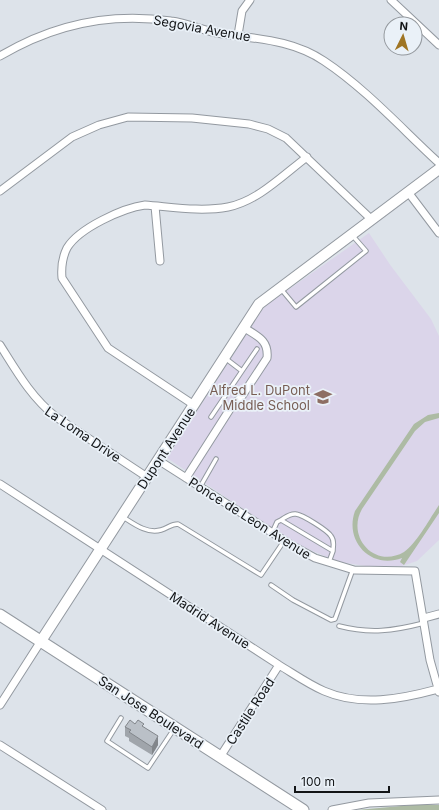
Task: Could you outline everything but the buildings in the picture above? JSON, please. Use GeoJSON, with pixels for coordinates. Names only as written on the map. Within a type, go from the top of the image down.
{"type":"FeatureCollection","features":[{"type":"Feature","properties":{"kind":"main road","name":"San Jose Boulevard"},"geometry":{"type":"LineString","coordinates":[[0,615],[303,810]]}},
{"type":"Feature","properties":{"kind":"street"},"geometry":{"type":"LineString","coordinates":[[238,36],[242,11],[250,0]]}},
{"type":"Feature","properties":{"kind":"street"},"geometry":{"type":"LineString","coordinates":[[391,0],[439,45]]}},
{"type":"Feature","properties":{"kind":"street","name":"Segovia Avenue"},"geometry":{"type":"LineString","coordinates":[[0,56],[34,38],[58,29],[78,24],[118,18],[171,21],[216,33],[265,38],[287,43],[324,60],[360,90],[439,164]]}},
{"type":"Feature","properties":{"kind":"street"},"geometry":{"type":"LineString","coordinates":[[0,191],[13,179],[72,137],[99,124],[128,117],[192,118],[249,124],[268,129],[286,138],[371,219]]}},
{"type":"Feature","properties":{"kind":"street"},"geometry":{"type":"LineString","coordinates":[[194,405],[108,348],[62,278],[60,266],[63,257],[74,240],[108,218],[136,206],[207,209],[229,207],[260,193],[307,157]]}},
{"type":"Feature","properties":{"kind":"street","name":"Dupont Avenue"},"geometry":{"type":"LineString","coordinates":[[41,641],[259,304],[439,169]]}},
{"type":"Feature","properties":{"kind":"street"},"geometry":{"type":"LineString","coordinates":[[408,192],[439,233]]}},
{"type":"Feature","properties":{"kind":"street"},"geometry":{"type":"LineString","coordinates":[[155,206],[160,261]]}},
{"type":"Feature","properties":{"kind":"street"},"geometry":{"type":"LineString","coordinates":[[186,478],[230,409],[242,396],[267,358],[268,350],[265,343],[244,328]]}},
{"type":"Feature","properties":{"kind":"street","name":"La Loma Drive"},"geometry":{"type":"LineString","coordinates":[[0,345],[30,393],[43,407],[56,418],[147,477]]}},
{"type":"Feature","properties":{"kind":"street","name":"Ponce de Leon Avenue"},"geometry":{"type":"LineString","coordinates":[[158,460],[284,541],[315,558],[353,569],[415,571],[430,660],[438,691]]}},
{"type":"Feature","properties":{"kind":"street","name":"Madrid Avenue"},"geometry":{"type":"LineString","coordinates":[[0,484],[279,665],[326,692],[343,696],[388,700],[438,691]]}},
{"type":"Feature","properties":{"kind":"street"},"geometry":{"type":"LineString","coordinates":[[424,620],[439,614]]}},
{"type":"Feature","properties":{"kind":"street"},"geometry":{"type":"LineString","coordinates":[[0,705],[41,641]]}},
{"type":"Feature","properties":{"kind":"street","name":"Castile Road"},"geometry":{"type":"LineString","coordinates":[[220,757],[279,665]]}},
{"type":"Feature","properties":{"kind":"street"},"geometry":{"type":"LineString","coordinates":[[0,745],[102,810]]}},
{"type":"Feature","properties":{"kind":"street"},"geometry":{"type":"LineString","coordinates":[[332,810],[369,803],[439,800]]}},
{"type":"Feature","properties":{"kind":"lane"},"geometry":{"type":"LineString","coordinates":[[280,287],[296,307],[366,251],[351,234]]}},
{"type":"Feature","properties":{"kind":"lane"},"geometry":{"type":"LineString","coordinates":[[211,417],[257,348]]}},
{"type":"Feature","properties":{"kind":"lane"},"geometry":{"type":"LineString","coordinates":[[224,358],[242,370]]}},
{"type":"Feature","properties":{"kind":"lane"},"geometry":{"type":"LineString","coordinates":[[200,487],[216,459]]}},
{"type":"Feature","properties":{"kind":"lane"},"geometry":{"type":"LineString","coordinates":[[272,533],[277,522],[290,515],[295,514],[315,524],[331,535],[334,541],[333,551],[329,562]]}},
{"type":"Feature","properties":{"kind":"lane"},"geometry":{"type":"LineString","coordinates":[[122,517],[141,528],[154,531],[161,530],[173,524],[178,524],[261,575],[284,541]]}},
{"type":"Feature","properties":{"kind":"lane"},"geometry":{"type":"LineString","coordinates":[[281,520],[333,551]]}},
{"type":"Feature","properties":{"kind":"lane"},"geometry":{"type":"LineString","coordinates":[[271,585],[292,600],[331,620],[336,619],[353,569]]}},
{"type":"Feature","properties":{"kind":"lane"},"geometry":{"type":"LineString","coordinates":[[339,626],[358,631],[373,632],[424,620]]}},
{"type":"Feature","properties":{"kind":"lane"},"geometry":{"type":"LineString","coordinates":[[121,718],[107,741],[148,768],[175,727]]}},
{"type":"Feature","properties":{"kind":"shaded area","name":"Alfred L. DuPont Middle School"},"geometry":{"type":"Polygon","coordinates":[[[369,233],[391,266],[431,319],[439,336],[439,540],[417,561],[402,566],[373,567],[339,562],[296,544],[167,458],[262,310],[268,304],[369,233]]]}},
{"type":"Feature","properties":{"kind":"green space"},"geometry":{"type":"Polygon","coordinates":[[[439,413],[439,418],[425,422],[415,431],[362,509],[358,520],[358,530],[366,547],[374,553],[383,556],[393,556],[404,552],[414,543],[439,505],[439,513],[404,565],[400,562],[402,558],[391,561],[380,560],[363,550],[357,542],[353,533],[355,511],[414,424],[428,415],[439,413]]]}},
{"type":"Feature","properties":{"kind":"green space"},"geometry":{"type":"Polygon","coordinates":[[[412,805],[439,805],[439,810],[357,810],[412,805]]]}},
{"type":"Feature","properties":{"kind":"place","name":"Alfred L. DuPont Middle School"},"geometry":{"type":"Point","coordinates":[323,397]}}]}
